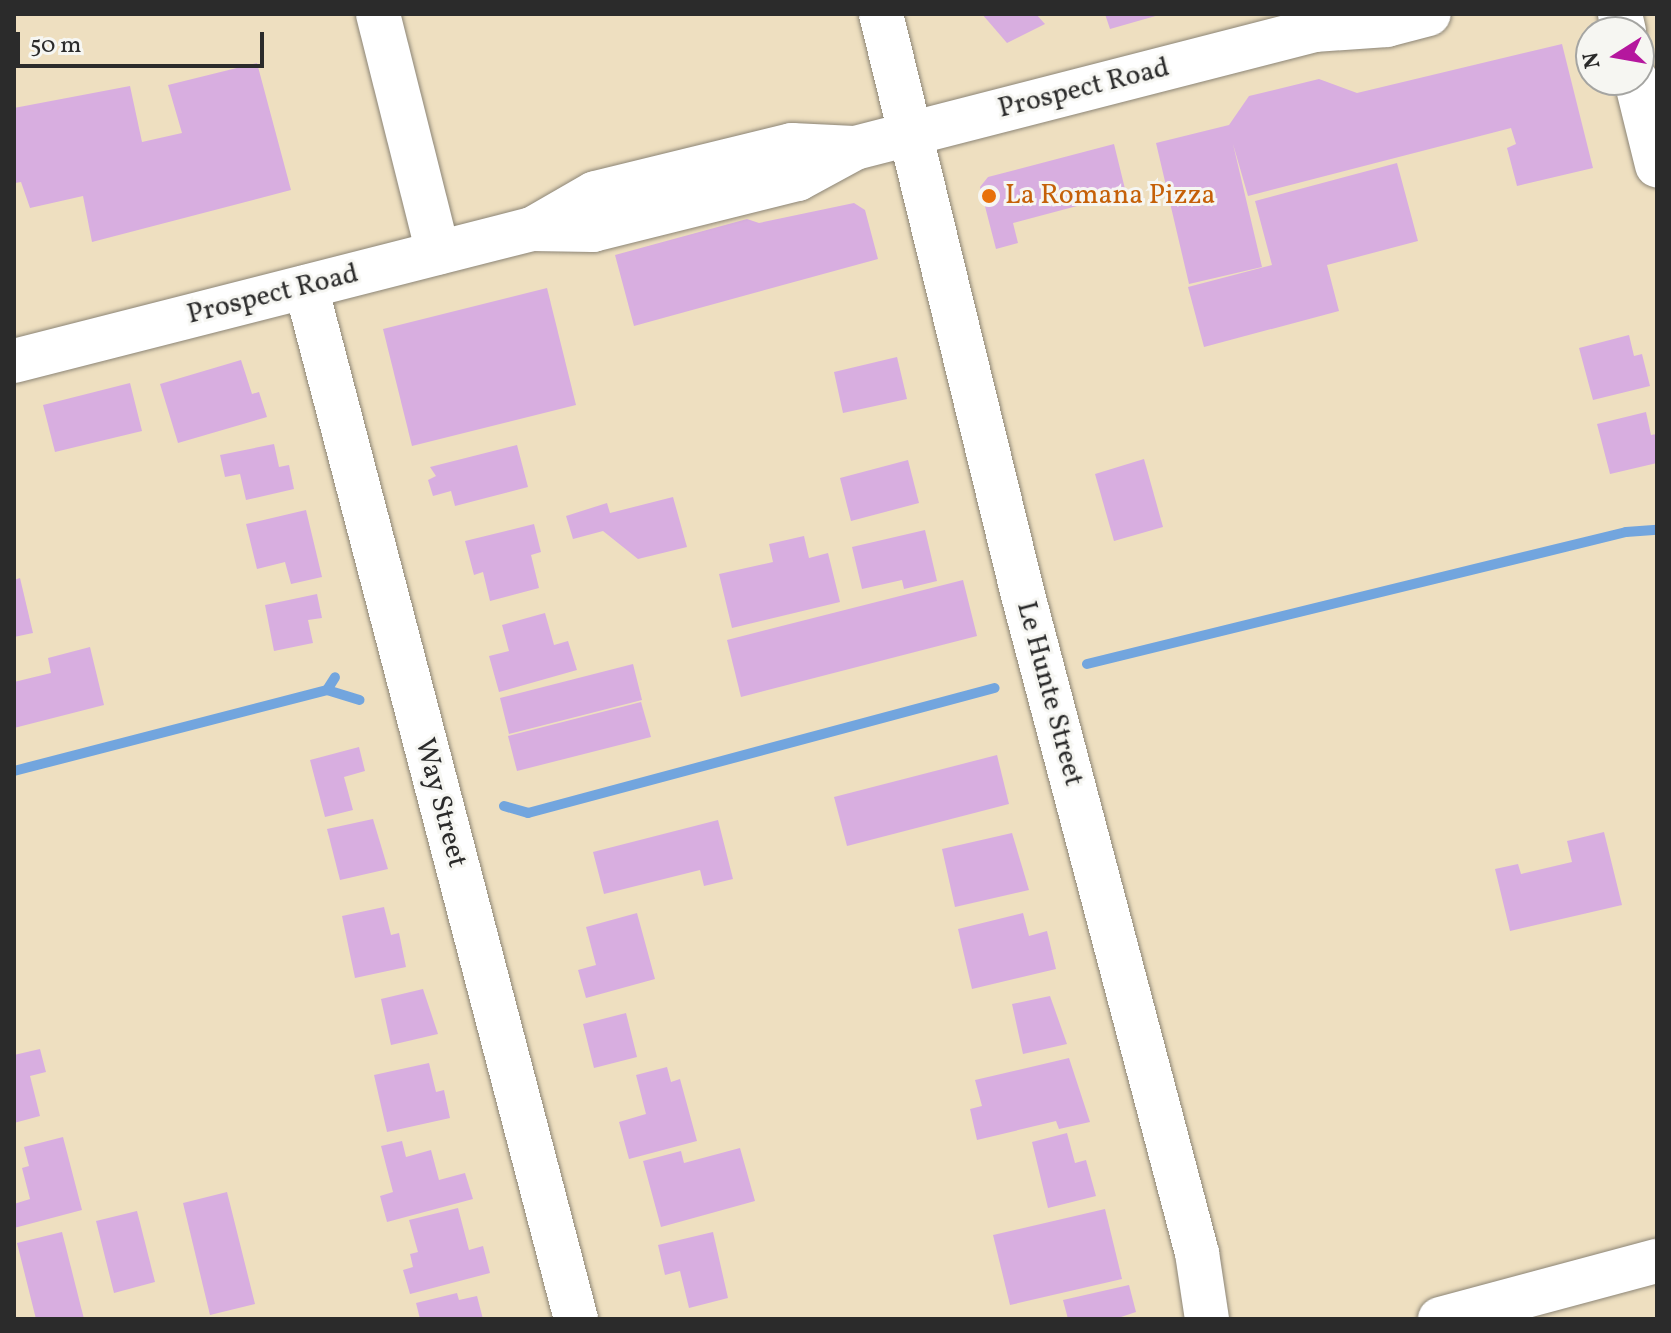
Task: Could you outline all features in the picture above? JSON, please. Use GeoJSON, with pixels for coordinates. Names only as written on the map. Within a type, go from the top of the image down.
{"type":"FeatureCollection","features":[{"type":"Feature","properties":{"kind":"street"},"geometry":{"type":"LineString","coordinates":[[378,14],[438,253]]}},
{"type":"Feature","properties":{"kind":"street","name":"Le Hunte Street"},"geometry":{"type":"LineString","coordinates":[[881,14],[908,133],[1197,1253],[1207,1319]]}},
{"type":"Feature","properties":{"kind":"street","name":"Prospect Road"},"geometry":{"type":"LineString","coordinates":[[14,361],[532,229],[593,230],[798,179],[855,148],[1330,22],[1387,25],[1429,14]]}},
{"type":"Feature","properties":{"kind":"street"},"geometry":{"type":"LineString","coordinates":[[1640,96],[1657,165]]}},
{"type":"Feature","properties":{"kind":"street","name":"Way Street"},"geometry":{"type":"LineString","coordinates":[[306,287],[576,1319]]}},
{"type":"Feature","properties":{"kind":"street","name":"Le Hunte Street"},"geometry":{"type":"LineString","coordinates":[[1197,1253],[1226,1319]]}},
{"type":"Feature","properties":{"kind":"street"},"geometry":{"type":"LineString","coordinates":[[1440,1319],[1657,1261]]}},
{"type":"Feature","properties":{"kind":"building"},"geometry":{"type":"Polygon","coordinates":[[[982,14],[1036,14],[1045,24],[1007,43],[982,14]]]}},
{"type":"Feature","properties":{"kind":"building"},"geometry":{"type":"Polygon","coordinates":[[[1105,14],[1159,14],[1159,15],[1110,29],[1105,14]]]}},
{"type":"Feature","properties":{"kind":"building"},"geometry":{"type":"Polygon","coordinates":[[[1562,44],[1593,168],[1517,186],[1507,148],[1516,144],[1511,128],[1248,196],[1233,144],[1262,267],[1189,284],[1156,143],[1229,125],[1249,96],[1319,79],[1357,93],[1562,44]]]}},
{"type":"Feature","properties":{"kind":"building"},"geometry":{"type":"Polygon","coordinates":[[[257,63],[291,190],[92,242],[83,196],[30,208],[21,182],[15,183],[14,108],[130,86],[142,142],[182,133],[168,85],[257,63]]]}},
{"type":"Feature","properties":{"kind":"building"},"geometry":{"type":"Polygon","coordinates":[[[1114,144],[1126,193],[1013,223],[1018,243],[996,249],[980,187],[988,177],[1114,144]]]}},
{"type":"Feature","properties":{"kind":"building"},"geometry":{"type":"Polygon","coordinates":[[[1397,163],[1418,241],[1327,265],[1339,311],[1204,347],[1188,287],[1272,265],[1255,201],[1397,163]]]}},
{"type":"Feature","properties":{"kind":"building"},"geometry":{"type":"Polygon","coordinates":[[[854,203],[865,210],[878,259],[634,326],[615,255],[747,219],[759,223],[854,203]]]}},
{"type":"Feature","properties":{"kind":"building"},"geometry":{"type":"Polygon","coordinates":[[[547,288],[576,405],[412,446],[383,329],[547,288]]]}},
{"type":"Feature","properties":{"kind":"building"},"geometry":{"type":"Polygon","coordinates":[[[1629,335],[1634,356],[1642,354],[1650,386],[1593,400],[1579,348],[1629,335]]]}},
{"type":"Feature","properties":{"kind":"building"},"geometry":{"type":"Polygon","coordinates":[[[897,357],[907,399],[843,413],[834,372],[897,357]]]}},
{"type":"Feature","properties":{"kind":"building"},"geometry":{"type":"Polygon","coordinates":[[[241,360],[252,394],[259,392],[267,417],[178,443],[160,384],[241,360]]]}},
{"type":"Feature","properties":{"kind":"building"},"geometry":{"type":"Polygon","coordinates":[[[130,383],[142,431],[55,452],[43,405],[130,383]]]}},
{"type":"Feature","properties":{"kind":"building"},"geometry":{"type":"Polygon","coordinates":[[[1646,412],[1651,435],[1657,434],[1657,463],[1610,474],[1597,424],[1646,412]]]}},
{"type":"Feature","properties":{"kind":"building"},"geometry":{"type":"Polygon","coordinates":[[[274,444],[279,467],[289,465],[294,489],[246,500],[240,474],[225,477],[220,455],[274,444]]]}},
{"type":"Feature","properties":{"kind":"building"},"geometry":{"type":"Polygon","coordinates":[[[517,445],[528,487],[455,506],[451,491],[433,496],[428,480],[436,476],[430,467],[517,445]]]}},
{"type":"Feature","properties":{"kind":"building"},"geometry":{"type":"Polygon","coordinates":[[[1144,459],[1163,527],[1114,541],[1095,474],[1144,459]]]}},
{"type":"Feature","properties":{"kind":"building"},"geometry":{"type":"Polygon","coordinates":[[[908,460],[919,503],[851,521],[840,478],[908,460]]]}},
{"type":"Feature","properties":{"kind":"building"},"geometry":{"type":"Polygon","coordinates":[[[673,497],[687,547],[638,559],[603,531],[573,539],[566,516],[607,503],[610,513],[673,497]]]}},
{"type":"Feature","properties":{"kind":"building"},"geometry":{"type":"Polygon","coordinates":[[[306,510],[322,577],[291,584],[285,562],[257,569],[246,524],[306,510]]]}},
{"type":"Feature","properties":{"kind":"building"},"geometry":{"type":"Polygon","coordinates":[[[534,524],[541,552],[531,555],[539,588],[490,601],[483,572],[474,575],[465,541],[534,524]]]}},
{"type":"Feature","properties":{"kind":"building"},"geometry":{"type":"Polygon","coordinates":[[[925,530],[937,581],[904,589],[902,580],[862,589],[852,547],[925,530]]]}},
{"type":"Feature","properties":{"kind":"building"},"geometry":{"type":"Polygon","coordinates":[[[804,536],[809,558],[828,553],[840,602],[732,628],[719,574],[773,562],[769,544],[804,536]]]}},
{"type":"Feature","properties":{"kind":"building"},"geometry":{"type":"Polygon","coordinates":[[[20,578],[33,633],[14,637],[14,580],[20,578]]]}},
{"type":"Feature","properties":{"kind":"building"},"geometry":{"type":"Polygon","coordinates":[[[963,580],[977,636],[741,697],[727,640],[963,580]]]}},
{"type":"Feature","properties":{"kind":"building"},"geometry":{"type":"Polygon","coordinates":[[[317,594],[322,618],[308,620],[313,643],[274,651],[265,605],[317,594]]]}},
{"type":"Feature","properties":{"kind":"building"},"geometry":{"type":"Polygon","coordinates":[[[545,613],[554,645],[568,641],[577,670],[499,692],[489,656],[509,651],[502,625],[545,613]]]}},
{"type":"Feature","properties":{"kind":"building"},"geometry":{"type":"Polygon","coordinates":[[[90,647],[104,705],[14,728],[14,682],[51,673],[48,658],[90,647]]]}},
{"type":"Feature","properties":{"kind":"building"},"geometry":{"type":"Polygon","coordinates":[[[633,664],[642,700],[509,734],[500,698],[633,664]]]}},
{"type":"Feature","properties":{"kind":"building"},"geometry":{"type":"Polygon","coordinates":[[[641,702],[651,737],[517,771],[508,736],[641,702]]]}},
{"type":"Feature","properties":{"kind":"building"},"geometry":{"type":"Polygon","coordinates":[[[359,747],[365,771],[344,777],[353,810],[325,817],[310,760],[359,747]]]}},
{"type":"Feature","properties":{"kind":"building"},"geometry":{"type":"Polygon","coordinates":[[[997,755],[1009,804],[847,846],[834,797],[997,755]]]}},
{"type":"Feature","properties":{"kind":"building"},"geometry":{"type":"Polygon","coordinates":[[[373,819],[388,869],[340,880],[327,829],[373,819]]]}},
{"type":"Feature","properties":{"kind":"building"},"geometry":{"type":"Polygon","coordinates":[[[718,820],[733,879],[704,886],[700,870],[604,894],[593,852],[718,820]]]}},
{"type":"Feature","properties":{"kind":"building"},"geometry":{"type":"Polygon","coordinates":[[[1604,832],[1622,905],[1510,931],[1495,869],[1518,864],[1521,874],[1572,862],[1567,841],[1604,832]]]}},
{"type":"Feature","properties":{"kind":"building"},"geometry":{"type":"Polygon","coordinates":[[[1012,833],[1029,890],[955,907],[942,849],[1012,833]]]}},
{"type":"Feature","properties":{"kind":"building"},"geometry":{"type":"Polygon","coordinates":[[[384,907],[391,935],[399,933],[406,967],[355,978],[342,916],[384,907]]]}},
{"type":"Feature","properties":{"kind":"building"},"geometry":{"type":"Polygon","coordinates":[[[637,913],[655,979],[586,998],[578,970],[596,965],[586,927],[637,913]]]}},
{"type":"Feature","properties":{"kind":"building"},"geometry":{"type":"Polygon","coordinates":[[[1023,913],[1029,936],[1047,931],[1056,969],[972,989],[958,929],[1023,913]]]}},
{"type":"Feature","properties":{"kind":"building"},"geometry":{"type":"Polygon","coordinates":[[[423,989],[438,1034],[391,1045],[381,999],[423,989]]]}},
{"type":"Feature","properties":{"kind":"building"},"geometry":{"type":"Polygon","coordinates":[[[1050,996],[1067,1044],[1023,1054],[1012,1004],[1050,996]]]}},
{"type":"Feature","properties":{"kind":"building"},"geometry":{"type":"Polygon","coordinates":[[[626,1013],[637,1057],[594,1068],[583,1024],[626,1013]]]}},
{"type":"Feature","properties":{"kind":"building"},"geometry":{"type":"Polygon","coordinates":[[[40,1049],[46,1072],[30,1076],[40,1116],[14,1123],[14,1055],[40,1049]]]}},
{"type":"Feature","properties":{"kind":"building"},"geometry":{"type":"Polygon","coordinates":[[[1069,1058],[1090,1122],[1059,1129],[1056,1121],[977,1140],[970,1109],[982,1106],[975,1080],[1069,1058]]]}},
{"type":"Feature","properties":{"kind":"building"},"geometry":{"type":"Polygon","coordinates":[[[429,1063],[436,1092],[444,1090],[450,1118],[387,1132],[374,1075],[429,1063]]]}},
{"type":"Feature","properties":{"kind":"building"},"geometry":{"type":"Polygon","coordinates":[[[667,1067],[671,1082],[680,1079],[697,1141],[629,1159],[619,1122],[646,1114],[636,1075],[667,1067]]]}},
{"type":"Feature","properties":{"kind":"building"},"geometry":{"type":"Polygon","coordinates":[[[1067,1133],[1075,1163],[1086,1160],[1096,1196],[1048,1208],[1032,1142],[1067,1133]]]}},
{"type":"Feature","properties":{"kind":"building"},"geometry":{"type":"Polygon","coordinates":[[[63,1137],[82,1210],[14,1228],[14,1204],[30,1199],[22,1168],[29,1166],[24,1147],[63,1137]]]}},
{"type":"Feature","properties":{"kind":"building"},"geometry":{"type":"Polygon","coordinates":[[[402,1141],[406,1157],[431,1150],[439,1180],[465,1173],[473,1199],[387,1222],[380,1196],[393,1192],[381,1146],[402,1141]]]}},
{"type":"Feature","properties":{"kind":"building"},"geometry":{"type":"Polygon","coordinates":[[[740,1148],[755,1201],[661,1227],[643,1161],[681,1151],[684,1163],[740,1148]]]}},
{"type":"Feature","properties":{"kind":"building"},"geometry":{"type":"Polygon","coordinates":[[[227,1192],[255,1304],[210,1315],[183,1203],[227,1192]]]}},
{"type":"Feature","properties":{"kind":"building"},"geometry":{"type":"Polygon","coordinates":[[[458,1208],[469,1250],[483,1246],[490,1273],[410,1294],[403,1270],[413,1267],[410,1254],[418,1252],[409,1220],[458,1208]]]}},
{"type":"Feature","properties":{"kind":"building"},"geometry":{"type":"Polygon","coordinates":[[[1105,1209],[1122,1279],[1010,1305],[993,1235],[1105,1209]]]}},
{"type":"Feature","properties":{"kind":"building"},"geometry":{"type":"Polygon","coordinates":[[[137,1211],[155,1282],[114,1293],[96,1221],[137,1211]]]}},
{"type":"Feature","properties":{"kind":"building"},"geometry":{"type":"Polygon","coordinates":[[[62,1232],[84,1319],[36,1319],[17,1243],[62,1232]]]}},
{"type":"Feature","properties":{"kind":"building"},"geometry":{"type":"Polygon","coordinates":[[[713,1232],[728,1298],[689,1308],[680,1271],[665,1275],[658,1245],[713,1232]]]}},
{"type":"Feature","properties":{"kind":"building"},"geometry":{"type":"Polygon","coordinates":[[[1129,1285],[1136,1312],[1115,1319],[1068,1319],[1063,1300],[1129,1285]]]}},
{"type":"Feature","properties":{"kind":"building"},"geometry":{"type":"Polygon","coordinates":[[[457,1293],[459,1300],[477,1296],[483,1319],[420,1319],[416,1303],[457,1293]]]}},
{"type":"Feature","properties":{"kind":"waterway"},"geometry":{"type":"LineString","coordinates":[[1087,664],[1626,532],[1657,530]]}},
{"type":"Feature","properties":{"kind":"waterway"},"geometry":{"type":"LineString","coordinates":[[327,690],[335,677]]}},
{"type":"Feature","properties":{"kind":"waterway"},"geometry":{"type":"LineString","coordinates":[[504,806],[528,813],[995,688]]}},
{"type":"Feature","properties":{"kind":"waterway"},"geometry":{"type":"LineString","coordinates":[[14,771],[327,690],[359,700]]}},
{"type":"Feature","properties":{"kind":"place","name":"La Romana Pizza"},"geometry":{"type":"Point","coordinates":[989,196]}}]}
